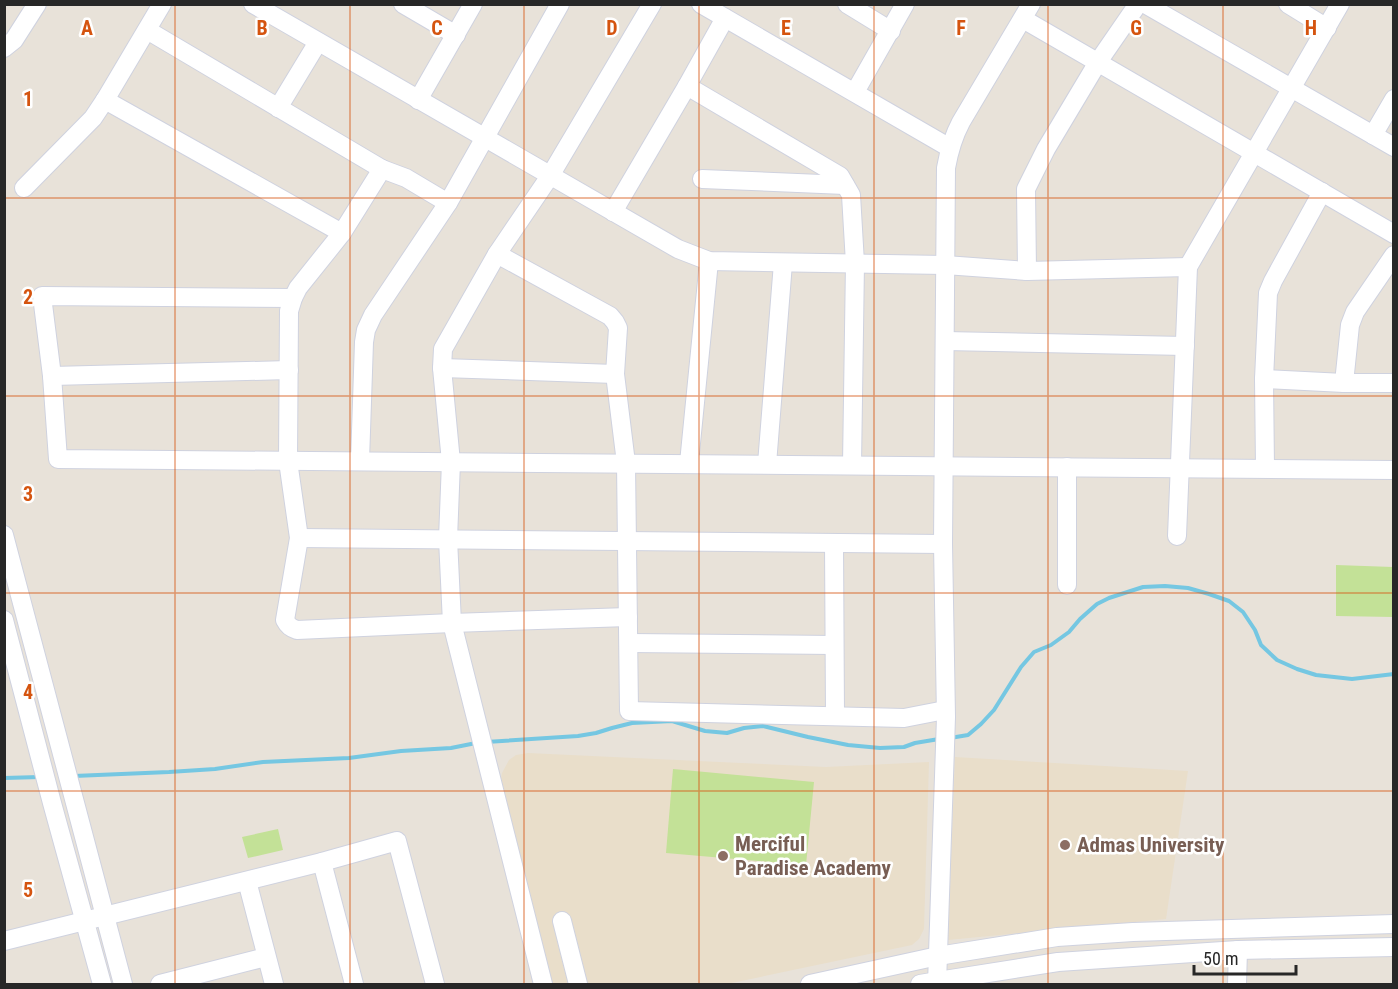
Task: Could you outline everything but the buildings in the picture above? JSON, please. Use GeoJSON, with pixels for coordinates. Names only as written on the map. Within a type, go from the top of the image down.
{"type":"FeatureCollection","features":[{"type":"Feature","properties":{"kind":"street"},"geometry":{"type":"LineString","coordinates":[[4,48],[14,40],[36,4]]}},
{"type":"Feature","properties":{"kind":"street"},"geometry":{"type":"LineString","coordinates":[[24,188],[93,118],[162,4]]}},
{"type":"Feature","properties":{"kind":"street"},"geometry":{"type":"LineString","coordinates":[[253,4],[678,249],[709,261],[855,263],[1027,271],[1188,267]]}},
{"type":"Feature","properties":{"kind":"street"},"geometry":{"type":"LineString","coordinates":[[403,4],[456,34]]}},
{"type":"Feature","properties":{"kind":"street"},"geometry":{"type":"LineString","coordinates":[[418,100],[473,4]]}},
{"type":"Feature","properties":{"kind":"street"},"geometry":{"type":"LineString","coordinates":[[360,461],[366,330],[373,315],[448,203],[560,4]]}},
{"type":"Feature","properties":{"kind":"street"},"geometry":{"type":"LineString","coordinates":[[543,984],[452,623],[448,539],[451,462],[442,368],[443,349],[497,254],[550,176],[652,4]]}},
{"type":"Feature","properties":{"kind":"street"},"geometry":{"type":"LineString","coordinates":[[701,4],[950,148]]}},
{"type":"Feature","properties":{"kind":"street"},"geometry":{"type":"LineString","coordinates":[[847,4],[891,30]]}},
{"type":"Feature","properties":{"kind":"street"},"geometry":{"type":"LineString","coordinates":[[855,92],[906,4]]}},
{"type":"Feature","properties":{"kind":"street"},"geometry":{"type":"LineString","coordinates":[[1027,271],[1026,189],[1046,149],[1098,62],[1138,4]]}},
{"type":"Feature","properties":{"kind":"street"},"geometry":{"type":"LineString","coordinates":[[1144,4],[1394,147]]}},
{"type":"Feature","properties":{"kind":"street"},"geometry":{"type":"LineString","coordinates":[[1288,4],[1327,28]]}},
{"type":"Feature","properties":{"kind":"street"},"geometry":{"type":"LineString","coordinates":[[1177,536],[1188,267],[1340,4]]}},
{"type":"Feature","properties":{"kind":"street"},"geometry":{"type":"LineString","coordinates":[[1394,234],[1098,62],[1027,12],[953,136],[946,168],[943,465],[945,760],[938,956],[932,983],[1058,962],[1238,950],[1394,947]]}},
{"type":"Feature","properties":{"kind":"street"},"geometry":{"type":"LineString","coordinates":[[613,212],[725,18]]}},
{"type":"Feature","properties":{"kind":"street"},"geometry":{"type":"LineString","coordinates":[[147,30],[382,169],[406,178],[448,203]]}},
{"type":"Feature","properties":{"kind":"street"},"geometry":{"type":"LineString","coordinates":[[278,108],[318,42]]}},
{"type":"Feature","properties":{"kind":"street"},"geometry":{"type":"LineString","coordinates":[[687,86],[840,176],[851,195],[855,263],[852,465]]}},
{"type":"Feature","properties":{"kind":"street"},"geometry":{"type":"LineString","coordinates":[[1373,135],[1394,99]]}},
{"type":"Feature","properties":{"kind":"street"},"geometry":{"type":"LineString","coordinates":[[105,100],[342,232]]}},
{"type":"Feature","properties":{"kind":"street"},"geometry":{"type":"LineString","coordinates":[[382,169],[342,232],[298,288],[292,298],[289,311],[288,460],[299,538],[285,620],[291,628],[297,630],[628,617]]}},
{"type":"Feature","properties":{"kind":"street"},"geometry":{"type":"LineString","coordinates":[[702,179],[845,185]]}},
{"type":"Feature","properties":{"kind":"street"},"geometry":{"type":"LineString","coordinates":[[1265,468],[1264,379],[1268,293],[1322,192]]}},
{"type":"Feature","properties":{"kind":"street"},"geometry":{"type":"LineString","coordinates":[[497,254],[610,316],[618,328],[615,374],[626,463],[630,711],[904,718],[945,714]]}},
{"type":"Feature","properties":{"kind":"street"},"geometry":{"type":"LineString","coordinates":[[1344,383],[1350,325],[1355,312],[1394,255]]}},
{"type":"Feature","properties":{"kind":"street"},"geometry":{"type":"LineString","coordinates":[[689,464],[709,261]]}},
{"type":"Feature","properties":{"kind":"street"},"geometry":{"type":"LineString","coordinates":[[767,464],[783,263]]}},
{"type":"Feature","properties":{"kind":"street"},"geometry":{"type":"LineString","coordinates":[[292,298],[42,296],[52,376],[58,459],[1394,470]]}},
{"type":"Feature","properties":{"kind":"street"},"geometry":{"type":"LineString","coordinates":[[945,341],[1185,346]]}},
{"type":"Feature","properties":{"kind":"street"},"geometry":{"type":"LineString","coordinates":[[442,368],[615,374]]}},
{"type":"Feature","properties":{"kind":"street"},"geometry":{"type":"LineString","coordinates":[[52,376],[289,370]]}},
{"type":"Feature","properties":{"kind":"street"},"geometry":{"type":"LineString","coordinates":[[1264,379],[1394,383]]}},
{"type":"Feature","properties":{"kind":"street"},"geometry":{"type":"LineString","coordinates":[[1066,585],[1067,467]]}},
{"type":"Feature","properties":{"kind":"street"},"geometry":{"type":"LineString","coordinates":[[4,535],[123,984]]}},
{"type":"Feature","properties":{"kind":"street"},"geometry":{"type":"LineString","coordinates":[[299,538],[943,544]]}},
{"type":"Feature","properties":{"kind":"street"},"geometry":{"type":"LineString","coordinates":[[834,543],[835,716]]}},
{"type":"Feature","properties":{"kind":"street"},"geometry":{"type":"LineString","coordinates":[[4,620],[102,984]]}},
{"type":"Feature","properties":{"kind":"street"},"geometry":{"type":"LineString","coordinates":[[628,643],[834,645]]}},
{"type":"Feature","properties":{"kind":"street"},"geometry":{"type":"LineString","coordinates":[[4,941],[322,862],[397,841],[435,984]]}},
{"type":"Feature","properties":{"kind":"street"},"geometry":{"type":"LineString","coordinates":[[322,862],[354,984]]}},
{"type":"Feature","properties":{"kind":"street"},"geometry":{"type":"LineString","coordinates":[[247,881],[274,984]]}},
{"type":"Feature","properties":{"kind":"street"},"geometry":{"type":"LineString","coordinates":[[562,921],[578,984]]}},
{"type":"Feature","properties":{"kind":"street"},"geometry":{"type":"LineString","coordinates":[[810,984],[938,956],[1085,934],[1394,924]]}},
{"type":"Feature","properties":{"kind":"street"},"geometry":{"type":"LineString","coordinates":[[1237,984],[1238,950]]}},
{"type":"Feature","properties":{"kind":"street"},"geometry":{"type":"LineString","coordinates":[[160,984],[266,957]]}},
{"type":"Feature","properties":{"kind":"shaded area","name":"Merciful Paradise Academy"},"geometry":{"type":"Polygon","coordinates":[[[528,753],[826,767],[929,762],[924,929],[919,939],[912,945],[727,984],[552,984],[500,784],[502,773],[509,760],[516,755],[528,753]]]}},
{"type":"Feature","properties":{"kind":"shaded area","name":"Admas University"},"geometry":{"type":"Polygon","coordinates":[[[955,757],[1188,771],[1166,919],[948,940],[955,757]]]}},
{"type":"Feature","properties":{"kind":"green space"},"geometry":{"type":"Polygon","coordinates":[[[1336,565],[1393,567],[1393,617],[1336,616],[1336,565]]]}},
{"type":"Feature","properties":{"kind":"green space"},"geometry":{"type":"Polygon","coordinates":[[[673,769],[814,782],[806,865],[666,853],[673,769]]]}},
{"type":"Feature","properties":{"kind":"green space"},"geometry":{"type":"Polygon","coordinates":[[[278,829],[283,850],[248,858],[242,837],[278,829]]]}},
{"type":"Feature","properties":{"kind":"waterway"},"geometry":{"type":"LineString","coordinates":[[950,738],[968,735],[981,724],[994,710],[1021,667],[1034,652],[1051,645],[1069,632],[1097,604],[1143,587],[1188,588],[1229,601],[1243,612],[1255,630],[1261,645],[1277,660],[1297,669],[1316,675],[1352,679],[1394,674]]}},
{"type":"Feature","properties":{"kind":"waterway"},"geometry":{"type":"LineString","coordinates":[[486,742],[578,736],[632,723],[672,721],[705,731],[727,733],[763,726],[848,745],[880,748],[904,747],[939,739]]}},
{"type":"Feature","properties":{"kind":"waterway"},"geometry":{"type":"LineString","coordinates":[[74,776],[215,769],[263,762],[349,758],[401,751],[451,748],[476,743]]}},
{"type":"Feature","properties":{"kind":"waterway"},"geometry":{"type":"LineString","coordinates":[[4,778],[40,777]]}},
{"type":"Feature","properties":{"kind":"place","name":"Admas University"},"geometry":{"type":"Point","coordinates":[1065,845]}},
{"type":"Feature","properties":{"kind":"place","name":"Merciful Paradise Academy"},"geometry":{"type":"Point","coordinates":[723,856]}}]}
